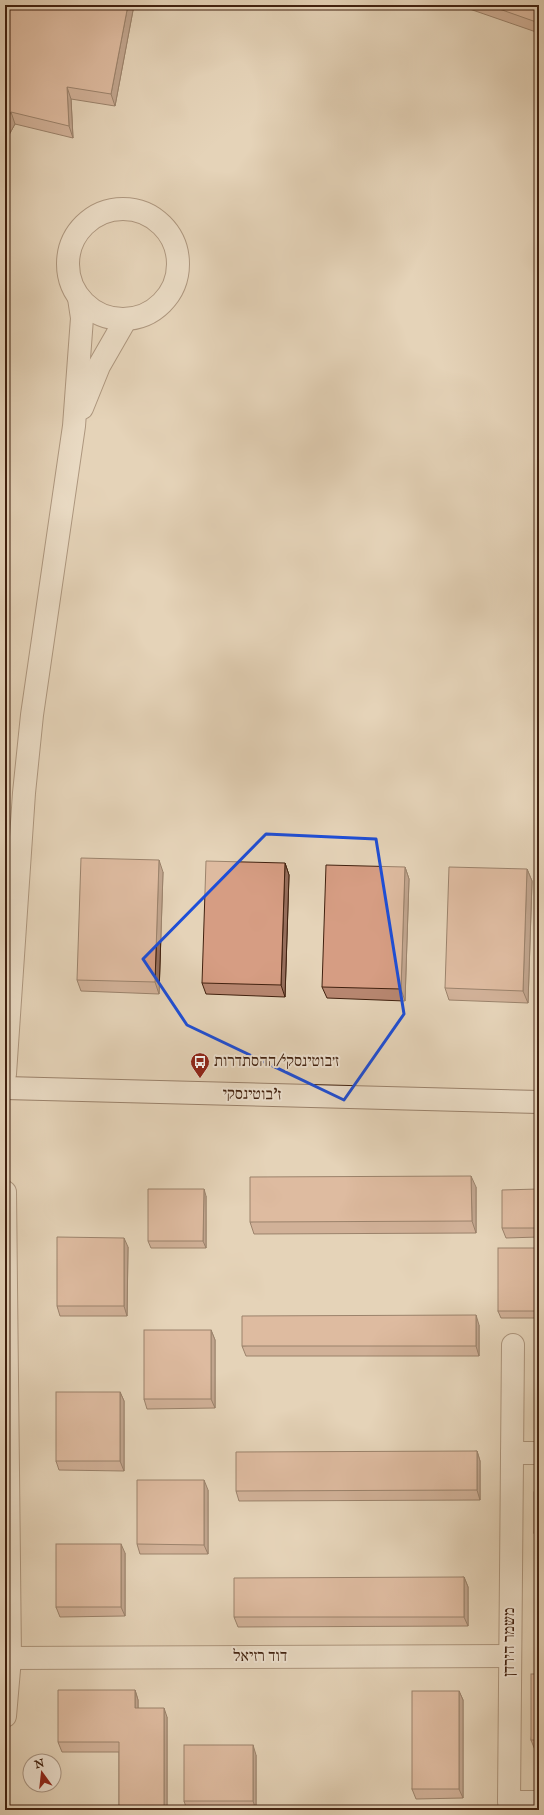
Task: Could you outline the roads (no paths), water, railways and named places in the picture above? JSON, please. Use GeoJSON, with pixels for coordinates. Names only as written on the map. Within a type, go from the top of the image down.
{"type":"FeatureCollection","features":[{"type":"Feature","properties":{"kind":"street"},"geometry":{"type":"LineString","coordinates":[[118,208],[134,209],[150,215],[162,224],[176,245],[179,260],[178,275],[173,290],[164,302],[153,311],[140,317],[126,319],[113,318],[88,308],[79,298],[72,286],[68,273],[68,254],[74,236],[87,221],[102,212],[118,208]]}},
{"type":"Feature","properties":{"kind":"street"},"geometry":{"type":"LineString","coordinates":[[5,1074],[24,793],[32,715],[74,426],[82,318],[79,298]]}},
{"type":"Feature","properties":{"kind":"street"},"geometry":{"type":"LineString","coordinates":[[74,426],[100,366],[126,319]]}},
{"type":"Feature","properties":{"kind":"street","name":"ז'בוטינסקי"},"geometry":{"type":"LineString","coordinates":[[5,1088],[539,1102]]}},
{"type":"Feature","properties":{"kind":"street","name":"ז'בוטינסקי"},"geometry":{"type":"LineString","coordinates":[[499,1100],[539,1097]]}},
{"type":"Feature","properties":{"kind":"street"},"geometry":{"type":"LineString","coordinates":[[5,1192],[10,1658],[5,1716]]}},
{"type":"Feature","properties":{"kind":"street","name":"משמר הירדן"},"geometry":{"type":"LineString","coordinates":[[513,1345],[509,1806],[539,1802]]}},
{"type":"Feature","properties":{"kind":"street"},"geometry":{"type":"LineString","coordinates":[[512,1453],[539,1453]]}},
{"type":"Feature","properties":{"kind":"street","name":"דוד רזיאל"},"geometry":{"type":"LineString","coordinates":[[10,1658],[510,1656]]}},
{"type":"Feature","properties":{"kind":"place","name":"ז׳בוטינסקי/ההסתדרות"},"geometry":{"type":"Point","coordinates":[200,1079]}}]}
